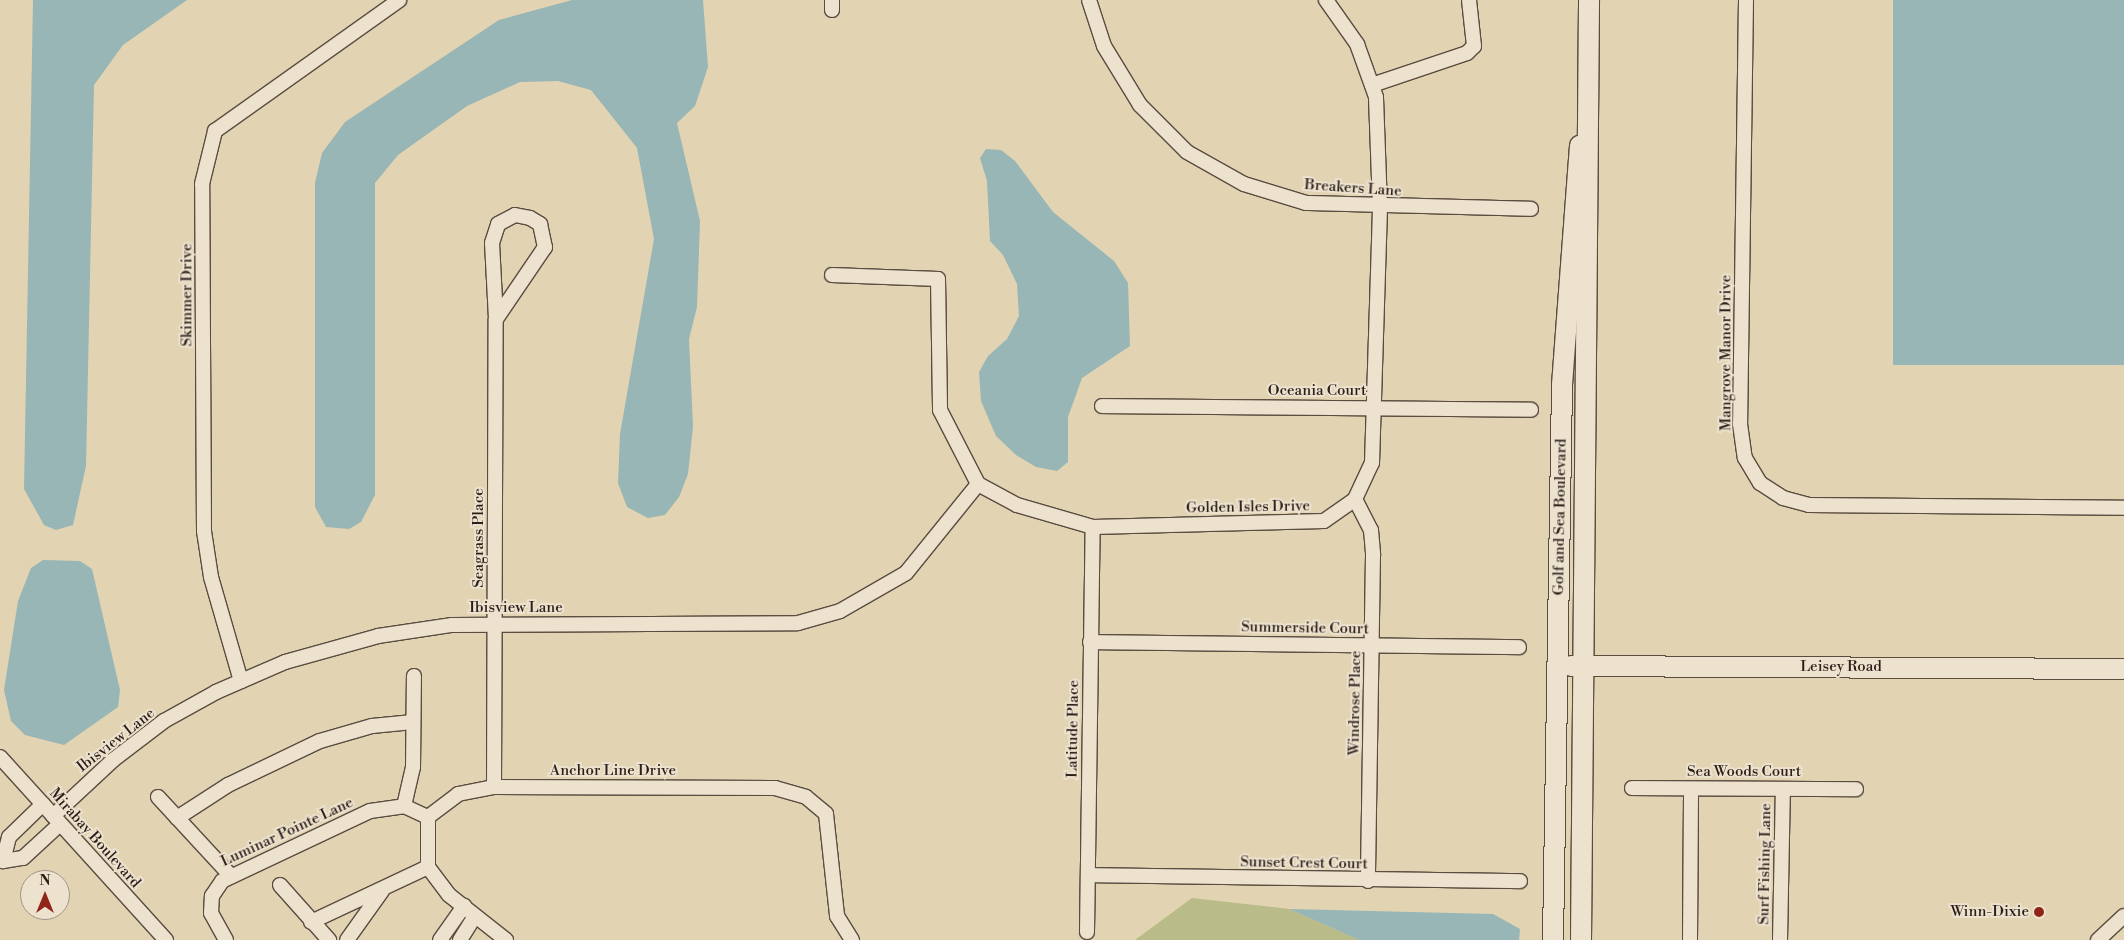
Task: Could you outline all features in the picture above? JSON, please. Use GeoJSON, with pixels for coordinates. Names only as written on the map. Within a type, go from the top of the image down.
{"type":"FeatureCollection","features":[{"type":"Feature","properties":{"kind":"street","name":"Skimmer Drive"},"geometry":{"type":"LineString","coordinates":[[241,681],[211,577],[204,531],[202,184],[215,131],[399,0]]}},
{"type":"Feature","properties":{"kind":"street","name":"Breakers Lane"},"geometry":{"type":"LineString","coordinates":[[1089,0],[1119,76],[1146,112],[1187,152],[1244,184],[1306,203],[1380,207],[1531,209]]}},
{"type":"Feature","properties":{"kind":"street","name":"Golden Isles Drive"},"geometry":{"type":"LineString","coordinates":[[978,484],[1017,505],[1093,526],[1291,524],[1324,521],[1355,499],[1372,463],[1377,408],[1380,146],[1372,84],[1357,44],[1326,0]]}},
{"type":"Feature","properties":{"kind":"street"},"geometry":{"type":"LineString","coordinates":[[1372,84],[1467,52],[1474,46],[1469,0]]}},
{"type":"Feature","properties":{"kind":"street","name":"Golf and Sea Boulevard"},"geometry":{"type":"LineString","coordinates":[[1581,940],[1588,0]]}},
{"type":"Feature","properties":{"kind":"street","name":"Mangrove Manor Drive"},"geometry":{"type":"LineString","coordinates":[[1746,0],[1740,424],[1745,458],[1760,483],[1783,498],[1809,505],[2124,508]]}},
{"type":"Feature","properties":{"kind":"street","name":"Golf and Sea Boulevard"},"geometry":{"type":"LineString","coordinates":[[1554,940],[1565,315],[1576,170],[1588,95]]}},
{"type":"Feature","properties":{"kind":"street","name":"Seagrass Place"},"geometry":{"type":"LineString","coordinates":[[494,787],[496,319],[492,243],[498,224],[515,215],[530,218],[540,224],[545,247],[496,319]]}},
{"type":"Feature","properties":{"kind":"street"},"geometry":{"type":"LineString","coordinates":[[832,275],[938,279],[940,410],[978,484]]}},
{"type":"Feature","properties":{"kind":"street","name":"Oceania Court"},"geometry":{"type":"LineString","coordinates":[[1102,406],[1531,410]]}},
{"type":"Feature","properties":{"kind":"street","name":"Ibisview Lane"},"geometry":{"type":"LineString","coordinates":[[2,863],[23,858],[113,760],[164,721],[241,681],[285,662],[378,636],[452,625],[798,623],[840,611],[906,573],[978,484]]}},
{"type":"Feature","properties":{"kind":"street","name":"Windrose Place"},"geometry":{"type":"LineString","coordinates":[[1355,499],[1371,530],[1372,645],[1368,881]]}},
{"type":"Feature","properties":{"kind":"street","name":"Latitude Place"},"geometry":{"type":"LineString","coordinates":[[1087,932],[1093,526]]}},
{"type":"Feature","properties":{"kind":"street","name":"Summerside Court"},"geometry":{"type":"LineString","coordinates":[[1090,642],[1520,647]]}},
{"type":"Feature","properties":{"kind":"street","name":"Leisey Road"},"geometry":{"type":"LineString","coordinates":[[1559,666],[2124,669]]}},
{"type":"Feature","properties":{"kind":"street"},"geometry":{"type":"LineString","coordinates":[[414,676],[413,767],[404,806],[428,817],[428,867],[464,906],[506,940]]}},
{"type":"Feature","properties":{"kind":"street"},"geometry":{"type":"LineString","coordinates":[[177,818],[228,785],[313,744],[372,726],[413,722]]}},
{"type":"Feature","properties":{"kind":"street","name":"Mirabay Boulevard"},"geometry":{"type":"LineString","coordinates":[[0,757],[166,940]]}},
{"type":"Feature","properties":{"kind":"street","name":"Anchor Line Drive"},"geometry":{"type":"LineString","coordinates":[[428,817],[458,794],[494,787],[775,788],[806,797],[826,814],[837,916],[852,940]]}},
{"type":"Feature","properties":{"kind":"street","name":"Sea Woods Court"},"geometry":{"type":"LineString","coordinates":[[1632,788],[1856,789]]}},
{"type":"Feature","properties":{"kind":"street"},"geometry":{"type":"LineString","coordinates":[[1690,940],[1691,788]]}},
{"type":"Feature","properties":{"kind":"street","name":"Surf Fishing Lane"},"geometry":{"type":"LineString","coordinates":[[1780,940],[1783,789]]}},
{"type":"Feature","properties":{"kind":"street"},"geometry":{"type":"LineString","coordinates":[[158,797],[231,876]]}},
{"type":"Feature","properties":{"kind":"street"},"geometry":{"type":"LineString","coordinates":[[2,863],[9,837],[43,804]]}},
{"type":"Feature","properties":{"kind":"street","name":"Luminar Pointe Lane"},"geometry":{"type":"LineString","coordinates":[[226,940],[211,913],[212,896],[231,876],[370,810],[404,806]]}},
{"type":"Feature","properties":{"kind":"street"},"geometry":{"type":"LineString","coordinates":[[311,922],[382,891],[428,867]]}},
{"type":"Feature","properties":{"kind":"street","name":"Sunset Crest Court"},"geometry":{"type":"LineString","coordinates":[[1088,875],[1368,881],[1520,881]]}},
{"type":"Feature","properties":{"kind":"street"},"geometry":{"type":"LineString","coordinates":[[280,885],[329,940]]}},
{"type":"Feature","properties":{"kind":"street"},"geometry":{"type":"LineString","coordinates":[[347,940],[382,891]]}},
{"type":"Feature","properties":{"kind":"street"},"geometry":{"type":"LineString","coordinates":[[440,940],[464,906]]}},
{"type":"Feature","properties":{"kind":"street"},"geometry":{"type":"LineString","coordinates":[[460,940],[476,916]]}},
{"type":"Feature","properties":{"kind":"street"},"geometry":{"type":"LineString","coordinates":[[2098,940],[2124,916]]}},
{"type":"Feature","properties":{"kind":"green space"},"geometry":{"type":"Polygon","coordinates":[[[1192,898],[1289,909],[1359,940],[1135,940],[1192,898]]]}},
{"type":"Feature","properties":{"kind":"water"},"geometry":{"type":"Polygon","coordinates":[[[33,0],[187,0],[123,45],[94,85],[86,466],[73,525],[56,530],[44,525],[24,489],[33,0]]]}},
{"type":"Feature","properties":{"kind":"water"},"geometry":{"type":"Polygon","coordinates":[[[572,0],[703,0],[708,67],[695,106],[677,123],[700,221],[697,307],[689,339],[693,427],[688,474],[679,497],[665,515],[648,518],[627,507],[618,483],[620,434],[654,239],[637,148],[591,90],[558,81],[520,82],[467,106],[398,155],[375,183],[375,495],[361,522],[349,529],[326,527],[315,507],[315,183],[322,153],[345,122],[499,20],[572,0]]]}},
{"type":"Feature","properties":{"kind":"water"},"geometry":{"type":"Polygon","coordinates":[[[1893,0],[2124,0],[2124,365],[1893,365],[1893,0]]]}},
{"type":"Feature","properties":{"kind":"water"},"geometry":{"type":"Polygon","coordinates":[[[986,149],[1001,150],[1015,161],[1053,212],[1114,261],[1128,283],[1130,346],[1082,378],[1068,417],[1068,462],[1057,471],[1036,467],[1016,455],[996,436],[981,401],[979,372],[988,356],[1007,339],[1019,316],[1017,284],[1003,255],[990,241],[987,181],[980,158],[986,149]]]}},
{"type":"Feature","properties":{"kind":"water"},"geometry":{"type":"Polygon","coordinates":[[[43,560],[80,561],[92,569],[120,690],[118,707],[64,745],[25,735],[11,721],[4,690],[18,601],[31,568],[43,560]]]}},
{"type":"Feature","properties":{"kind":"water"},"geometry":{"type":"Polygon","coordinates":[[[1289,909],[1493,914],[1520,929],[1519,940],[1359,940],[1289,909]]]}},
{"type":"Feature","properties":{"kind":"place","name":"Winn-Dixie"},"geometry":{"type":"Point","coordinates":[2039,912]}}]}
